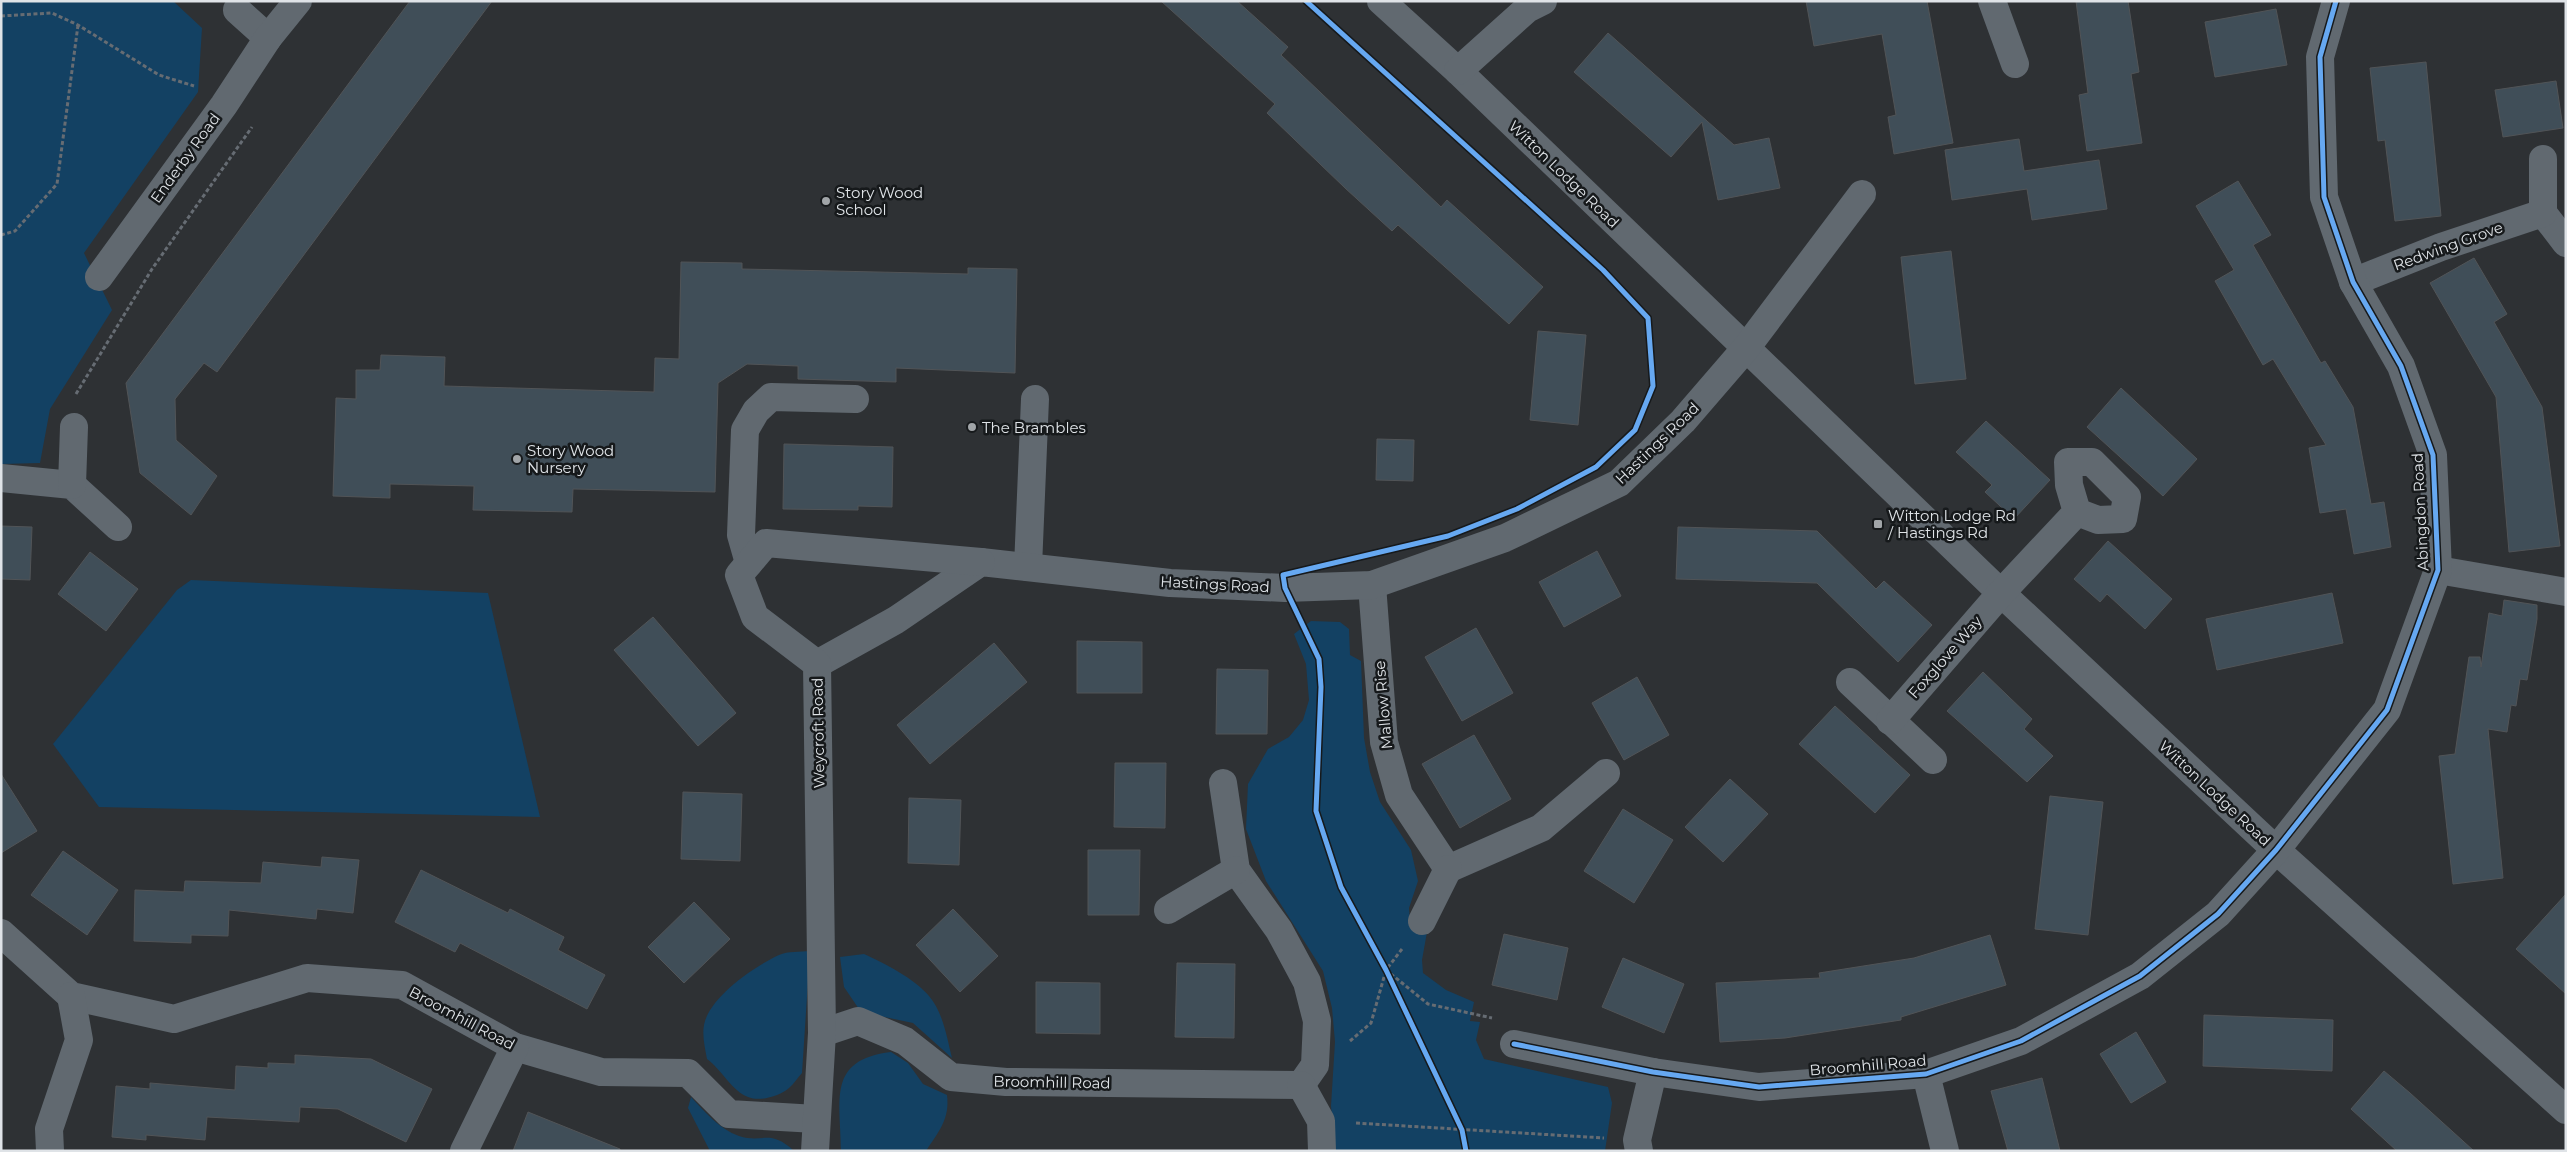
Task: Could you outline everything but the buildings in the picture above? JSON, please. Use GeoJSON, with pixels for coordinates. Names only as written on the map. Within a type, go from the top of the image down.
{"type":"FeatureCollection","features":[{"type":"Feature","properties":{"kind":"street","name":"Enderby Road"},"geometry":{"type":"LineString","coordinates":[[100,277],[224,104],[268,38],[298,1]]}},
{"type":"Feature","properties":{"kind":"street","name":"Witton Lodge Road"},"geometry":{"type":"LineString","coordinates":[[1381,1],[1458,71],[2001,592],[2276,850],[2566,1110]]}},
{"type":"Feature","properties":{"kind":"street"},"geometry":{"type":"LineString","coordinates":[[1458,71],[1527,9],[1543,1]]}},
{"type":"Feature","properties":{"kind":"street"},"geometry":{"type":"LineString","coordinates":[[1992,1],[2015,64]]}},
{"type":"Feature","properties":{"kind":"street","name":"Abingdon Road"},"geometry":{"type":"LineString","coordinates":[[2276,850],[2387,710],[2438,570],[2433,455],[2401,366],[2353,282],[2324,197],[2320,57],[2336,1]]}},
{"type":"Feature","properties":{"kind":"street"},"geometry":{"type":"LineString","coordinates":[[237,10],[268,38]]}},
{"type":"Feature","properties":{"kind":"street"},"geometry":{"type":"LineString","coordinates":[[2543,159],[2543,213],[2566,243]]}},
{"type":"Feature","properties":{"kind":"street"},"geometry":{"type":"LineString","coordinates":[[1746,348],[1862,194]]}},
{"type":"Feature","properties":{"kind":"street","name":"Redwing Grove"},"geometry":{"type":"LineString","coordinates":[[2353,282],[2441,247],[2543,213]]}},
{"type":"Feature","properties":{"kind":"street","name":"Hastings Road"},"geometry":{"type":"LineString","coordinates":[[981,562],[1170,583],[1285,588],[1372,585],[1505,538],[1619,483],[1683,421],[1746,348]]}},
{"type":"Feature","properties":{"kind":"street"},"geometry":{"type":"LineString","coordinates":[[749,563],[741,535],[745,430],[756,411],[771,397],[855,398]]}},
{"type":"Feature","properties":{"kind":"street"},"geometry":{"type":"LineString","coordinates":[[1028,567],[1036,398]]}},
{"type":"Feature","properties":{"kind":"street"},"geometry":{"type":"LineString","coordinates":[[72,485],[74,427]]}},
{"type":"Feature","properties":{"kind":"street"},"geometry":{"type":"LineString","coordinates":[[1,478],[72,485],[118,526]]}},
{"type":"Feature","properties":{"kind":"street"},"geometry":{"type":"LineString","coordinates":[[2001,592],[2077,512]]}},
{"type":"Feature","properties":{"kind":"street","name":"Weycroft Road"},"geometry":{"type":"LineString","coordinates":[[815,1151],[822,1033],[817,664],[755,617],[739,575],[766,543],[981,562]]}},
{"type":"Feature","properties":{"kind":"street"},"geometry":{"type":"LineString","coordinates":[[817,664],[896,620],[981,562]]}},
{"type":"Feature","properties":{"kind":"street"},"geometry":{"type":"LineString","coordinates":[[2438,570],[2566,592]]}},
{"type":"Feature","properties":{"kind":"street","name":"Mallow Rise"},"geometry":{"type":"LineString","coordinates":[[1372,585],[1384,742],[1399,794],[1448,869]]}},
{"type":"Feature","properties":{"kind":"street","name":"Foxglove Way"},"geometry":{"type":"LineString","coordinates":[[1890,722],[2001,592]]}},
{"type":"Feature","properties":{"kind":"street"},"geometry":{"type":"LineString","coordinates":[[1850,682],[1890,722],[1933,760]]}},
{"type":"Feature","properties":{"kind":"street"},"geometry":{"type":"LineString","coordinates":[[1422,921],[1448,869],[1541,828],[1606,773]]}},
{"type":"Feature","properties":{"kind":"street"},"geometry":{"type":"LineString","coordinates":[[1223,783],[1236,870],[1279,930],[1307,982],[1317,1021],[1316,1065],[1301,1085],[1321,1121],[1322,1151]]}},
{"type":"Feature","properties":{"kind":"street","name":"Broomhill Road"},"geometry":{"type":"LineString","coordinates":[[1514,1044],[1653,1072],[1759,1087],[1926,1074],[2021,1041],[2140,976],[2218,914],[2276,850]]}},
{"type":"Feature","properties":{"kind":"street"},"geometry":{"type":"LineString","coordinates":[[1168,910],[1236,870]]}},
{"type":"Feature","properties":{"kind":"street","name":"Broomhill Road"},"geometry":{"type":"LineString","coordinates":[[1,933],[71,996],[174,1019],[307,978],[402,985],[515,1048],[601,1072],[688,1072],[729,1114],[816,1119]]}},
{"type":"Feature","properties":{"kind":"street"},"geometry":{"type":"LineString","coordinates":[[50,1151],[49,1129],[79,1040],[71,996]]}},
{"type":"Feature","properties":{"kind":"street","name":"Broomhill Road"},"geometry":{"type":"LineString","coordinates":[[822,1033],[858,1022],[905,1041],[951,1077],[1006,1082],[1301,1085]]}},
{"type":"Feature","properties":{"kind":"street"},"geometry":{"type":"LineString","coordinates":[[464,1151],[515,1048]]}},
{"type":"Feature","properties":{"kind":"street"},"geometry":{"type":"LineString","coordinates":[[1638,1146],[1653,1072]]}},
{"type":"Feature","properties":{"kind":"street"},"geometry":{"type":"LineString","coordinates":[[1926,1074],[1945,1151]]}},
{"type":"Feature","properties":{"kind":"path"},"geometry":{"type":"LineString","coordinates":[[1,16],[52,13],[78,25],[159,75],[206,90],[253,128],[152,269],[76,390],[74,427]]}},
{"type":"Feature","properties":{"kind":"path"},"geometry":{"type":"LineString","coordinates":[[1,235],[15,232],[57,184],[78,25]]}},
{"type":"Feature","properties":{"kind":"path"},"geometry":{"type":"LineString","coordinates":[[1386,970],[1422,921]]}},
{"type":"Feature","properties":{"kind":"path"},"geometry":{"type":"LineString","coordinates":[[1381,962],[1394,988]]}},
{"type":"Feature","properties":{"kind":"path"},"geometry":{"type":"LineString","coordinates":[[1386,970],[1428,1004],[1498,1020],[1514,1044]]}},
{"type":"Feature","properties":{"kind":"path"},"geometry":{"type":"LineString","coordinates":[[1321,1121],[1462,1130],[1638,1146]]}},
{"type":"Feature","properties":{"kind":"path"},"geometry":{"type":"LineString","coordinates":[[1458,1121],[1464,1137]]}},
{"type":"Feature","properties":{"kind":"shaded area"},"geometry":{"type":"Polygon","coordinates":[[[1,1],[173,1],[202,28],[198,92],[84,253],[112,310],[50,409],[40,463],[1,464],[1,1]]]}},
{"type":"Feature","properties":{"kind":"shaded area"},"geometry":{"type":"Polygon","coordinates":[[[191,580],[488,593],[540,817],[99,807],[53,744],[177,590],[191,580]]]}},
{"type":"Feature","properties":{"kind":"shaded area"},"geometry":{"type":"Polygon","coordinates":[[[1311,621],[1340,622],[1349,629],[1350,655],[1361,661],[1364,738],[1370,772],[1380,802],[1411,850],[1418,881],[1409,908],[1410,922],[1427,932],[1422,960],[1423,973],[1446,990],[1474,1002],[1470,1021],[1480,1022],[1476,1040],[1484,1059],[1608,1087],[1612,1103],[1605,1151],[1335,1151],[1331,1106],[1335,1042],[1332,1008],[1323,971],[1266,881],[1246,829],[1248,784],[1268,749],[1289,737],[1303,720],[1309,700],[1306,664],[1294,634],[1311,621]]]}},
{"type":"Feature","properties":{"kind":"shaded area"},"geometry":{"type":"Polygon","coordinates":[[[810,951],[802,1073],[785,1091],[758,1099],[748,1097],[737,1090],[707,1059],[703,1033],[708,1014],[714,1004],[734,984],[769,960],[790,952],[810,951]]]}},
{"type":"Feature","properties":{"kind":"shaded area"},"geometry":{"type":"Polygon","coordinates":[[[864,954],[908,978],[929,996],[941,1017],[952,1058],[913,1023],[861,1012],[844,987],[840,957],[864,954]]]}},
{"type":"Feature","properties":{"kind":"shaded area"},"geometry":{"type":"Polygon","coordinates":[[[891,1052],[908,1063],[923,1084],[947,1095],[947,1111],[943,1124],[926,1151],[841,1151],[840,1099],[842,1085],[847,1073],[856,1064],[870,1056],[891,1052]]]}},
{"type":"Feature","properties":{"kind":"shaded area"},"geometry":{"type":"Polygon","coordinates":[[[691,1097],[713,1120],[732,1133],[747,1138],[772,1138],[794,1151],[710,1151],[688,1108],[691,1097]]]}},
{"type":"Feature","properties":{"kind":"cycle path"},"geometry":{"type":"LineString","coordinates":[[1306,1],[1603,270],[1648,318],[1653,386],[1635,430],[1596,467],[1517,509],[1448,536],[1283,575],[1285,588],[1319,659],[1321,687],[1316,811],[1341,887],[1386,970],[1462,1130],[1466,1151]]}},
{"type":"Feature","properties":{"kind":"cycle path"},"geometry":{"type":"LineString","coordinates":[[1514,1044],[1653,1072],[1759,1087],[1926,1074],[2021,1041],[2140,976],[2218,914],[2276,850],[2387,710],[2438,570],[2433,455],[2401,366],[2353,282],[2324,197],[2320,57],[2336,1]]}},
{"type":"Feature","properties":{"kind":"place","name":"Story Wood School"},"geometry":{"type":"Point","coordinates":[826,201]}},
{"type":"Feature","properties":{"kind":"place","name":"The Brambles"},"geometry":{"type":"Point","coordinates":[972,427]}},
{"type":"Feature","properties":{"kind":"place","name":"Story Wood Nursery"},"geometry":{"type":"Point","coordinates":[517,459]}},
{"type":"Feature","properties":{"kind":"place","name":"Witton Lodge Rd / Hastings Rd"},"geometry":{"type":"Point","coordinates":[1878,524]}}]}
